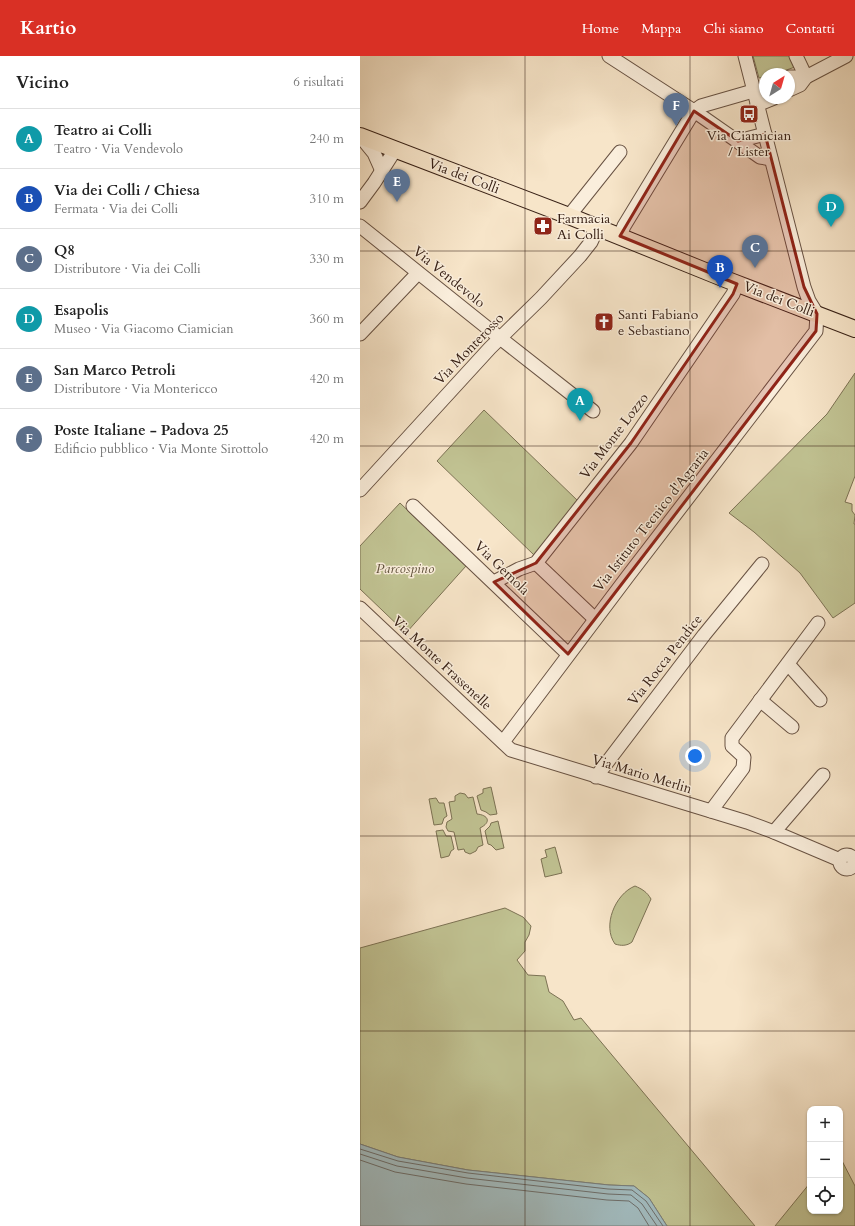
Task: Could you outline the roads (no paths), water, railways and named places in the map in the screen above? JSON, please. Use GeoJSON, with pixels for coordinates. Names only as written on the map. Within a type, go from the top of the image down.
{"type":"FeatureCollection","features":[{"type":"Feature","properties":{"kind":"main road","name":"Via dei Colli"},"geometry":{"type":"LineString","coordinates":[[360,136],[569,216],[737,284],[855,329]]}},
{"type":"Feature","properties":{"kind":"street"},"geometry":{"type":"LineString","coordinates":[[609,56],[694,111],[760,157],[771,159]]}},
{"type":"Feature","properties":{"kind":"street"},"geometry":{"type":"LineString","coordinates":[[745,56],[757,87],[757,106],[804,286],[809,301],[817,314]]}},
{"type":"Feature","properties":{"kind":"street"},"geometry":{"type":"LineString","coordinates":[[796,56],[806,77]]}},
{"type":"Feature","properties":{"kind":"street"},"geometry":{"type":"LineString","coordinates":[[795,87],[800,85],[806,77],[846,56]]}},
{"type":"Feature","properties":{"kind":"street"},"geometry":{"type":"LineString","coordinates":[[795,77],[806,77]]}},
{"type":"Feature","properties":{"kind":"street"},"geometry":{"type":"LineString","coordinates":[[620,236],[624,226],[694,111],[701,106],[757,87]]}},
{"type":"Feature","properties":{"kind":"street"},"geometry":{"type":"LineString","coordinates":[[757,106],[761,104]]}},
{"type":"Feature","properties":{"kind":"street"},"geometry":{"type":"LineString","coordinates":[[738,141],[765,134]]}},
{"type":"Feature","properties":{"kind":"street"},"geometry":{"type":"LineString","coordinates":[[360,136],[374,153],[382,171]]}},
{"type":"Feature","properties":{"kind":"street"},"geometry":{"type":"LineString","coordinates":[[360,202],[395,150]]}},
{"type":"Feature","properties":{"kind":"street"},"geometry":{"type":"LineString","coordinates":[[569,216],[620,152]]}},
{"type":"Feature","properties":{"kind":"street","name":"Via Vendevolo"},"geometry":{"type":"LineString","coordinates":[[360,226],[593,411]]}},
{"type":"Feature","properties":{"kind":"street","name":"Via Monterosso"},"geometry":{"type":"LineString","coordinates":[[360,490],[500,338],[541,298],[580,256],[592,242],[598,228]]}},
{"type":"Feature","properties":{"kind":"street"},"geometry":{"type":"LineString","coordinates":[[360,334],[418,273]]}},
{"type":"Feature","properties":{"kind":"street","name":"Via Monte Lozzo"},"geometry":{"type":"LineString","coordinates":[[536,563],[631,443],[732,294],[737,284]]}},
{"type":"Feature","properties":{"kind":"street","name":"Via Istituto Tecnico d'Agraria"},"geometry":{"type":"LineString","coordinates":[[503,742],[568,654],[812,339],[816,331],[817,314]]}},
{"type":"Feature","properties":{"kind":"street","name":"Via Gemola"},"geometry":{"type":"LineString","coordinates":[[413,506],[568,654]]}},
{"type":"Feature","properties":{"kind":"street"},"geometry":{"type":"LineString","coordinates":[[494,582],[519,569],[536,563],[595,619]]}},
{"type":"Feature","properties":{"kind":"street","name":"Via Rocca Pendice"},"geometry":{"type":"LineString","coordinates":[[596,777],[704,635],[762,564]]}},
{"type":"Feature","properties":{"kind":"street","name":"Via Monte Frassenelle"},"geometry":{"type":"LineString","coordinates":[[360,608],[503,742]]}},
{"type":"Feature","properties":{"kind":"street"},"geometry":{"type":"LineString","coordinates":[[711,811],[743,768],[744,757],[732,746],[732,738],[818,623]]}},
{"type":"Feature","properties":{"kind":"street"},"geometry":{"type":"LineString","coordinates":[[788,664],[820,700]]}},
{"type":"Feature","properties":{"kind":"street"},"geometry":{"type":"LineString","coordinates":[[760,700],[792,727]]}},
{"type":"Feature","properties":{"kind":"street","name":"Via Mario Merlin"},"geometry":{"type":"LineString","coordinates":[[503,742],[511,750],[711,811],[774,832],[851,862]]}},
{"type":"Feature","properties":{"kind":"street"},"geometry":{"type":"LineString","coordinates":[[774,832],[823,775]]}},
{"type":"Feature","properties":{"kind":"water"},"geometry":{"type":"Polygon","coordinates":[[[360,1144],[398,1157],[468,1170],[609,1185],[634,1186],[649,1198],[667,1226],[360,1226],[360,1144]]]}},
{"type":"Feature","properties":{"kind":"place","name":"Via Ciamician / Lister"},"geometry":{"type":"Point","coordinates":[749,114]}},
{"type":"Feature","properties":{"kind":"place","name":"Poste Italiane - Padova 25"},"geometry":{"type":"Point","coordinates":[676,126]}},
{"type":"Feature","properties":{"kind":"place","name":"San Marco Petroli"},"geometry":{"type":"Point","coordinates":[397,202]}},
{"type":"Feature","properties":{"kind":"place","name":"Farmacia Ai Colli"},"geometry":{"type":"Point","coordinates":[543,226]}},
{"type":"Feature","properties":{"kind":"place","name":"Esapolis"},"geometry":{"type":"Point","coordinates":[831,227]}},
{"type":"Feature","properties":{"kind":"place","name":"Q8"},"geometry":{"type":"Point","coordinates":[755,268]}},
{"type":"Feature","properties":{"kind":"place","name":"Via dei Colli / Chiesa"},"geometry":{"type":"Point","coordinates":[720,288]}},
{"type":"Feature","properties":{"kind":"place","name":"Santi Fabiano e Sebastiano"},"geometry":{"type":"Point","coordinates":[604,322]}},
{"type":"Feature","properties":{"kind":"place","name":"Teatro ai Colli"},"geometry":{"type":"Point","coordinates":[580,421]}},
{"type":"Feature","properties":{"kind":"park label","name":"Parcospino"},"geometry":{"type":"Point","coordinates":[405,568]}}]}
